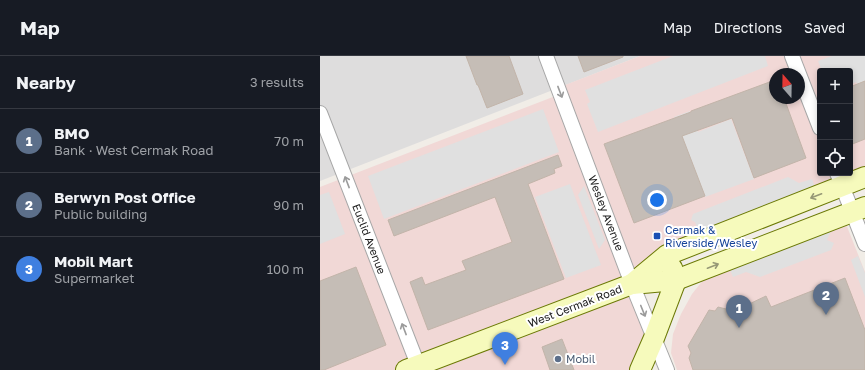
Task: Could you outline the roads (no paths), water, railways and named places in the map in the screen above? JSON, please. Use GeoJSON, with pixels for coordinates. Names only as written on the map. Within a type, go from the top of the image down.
{"type":"FeatureCollection","features":[{"type":"Feature","properties":{"kind":"main road","name":"West Cermak Road"},"geometry":{"type":"LineString","coordinates":[[632,284],[667,255],[840,179],[865,177]]}},
{"type":"Feature","properties":{"kind":"main road","name":"West Cermak Road"},"geometry":{"type":"LineString","coordinates":[[412,368],[632,284],[676,280],[859,209]]}},
{"type":"Feature","properties":{"kind":"main road"},"geometry":{"type":"LineString","coordinates":[[640,370],[668,305],[676,280],[667,255]]}},
{"type":"Feature","properties":{"kind":"street","name":"Wesley Avenue"},"geometry":{"type":"LineString","coordinates":[[546,56],[632,284],[667,370]]}},
{"type":"Feature","properties":{"kind":"street"},"geometry":{"type":"LineString","coordinates":[[792,56],[817,120]]}},
{"type":"Feature","properties":{"kind":"street","name":"Euclid Avenue"},"geometry":{"type":"LineString","coordinates":[[320,113],[412,368]]}},
{"type":"Feature","properties":{"kind":"street"},"geometry":{"type":"LineString","coordinates":[[840,179],[859,209],[865,244]]}},
{"type":"Feature","properties":{"kind":"place","name":"Cermak & Riverside/Wesley"},"geometry":{"type":"Point","coordinates":[657,236]}},
{"type":"Feature","properties":{"kind":"place","name":"Berwyn Post Office"},"geometry":{"type":"Point","coordinates":[826,315]}},
{"type":"Feature","properties":{"kind":"place","name":"BMO"},"geometry":{"type":"Point","coordinates":[739,328]}},
{"type":"Feature","properties":{"kind":"place","name":"Mobil"},"geometry":{"type":"Point","coordinates":[558,359]}},
{"type":"Feature","properties":{"kind":"place","name":"Mobil Mart"},"geometry":{"type":"Point","coordinates":[505,365]}}]}
